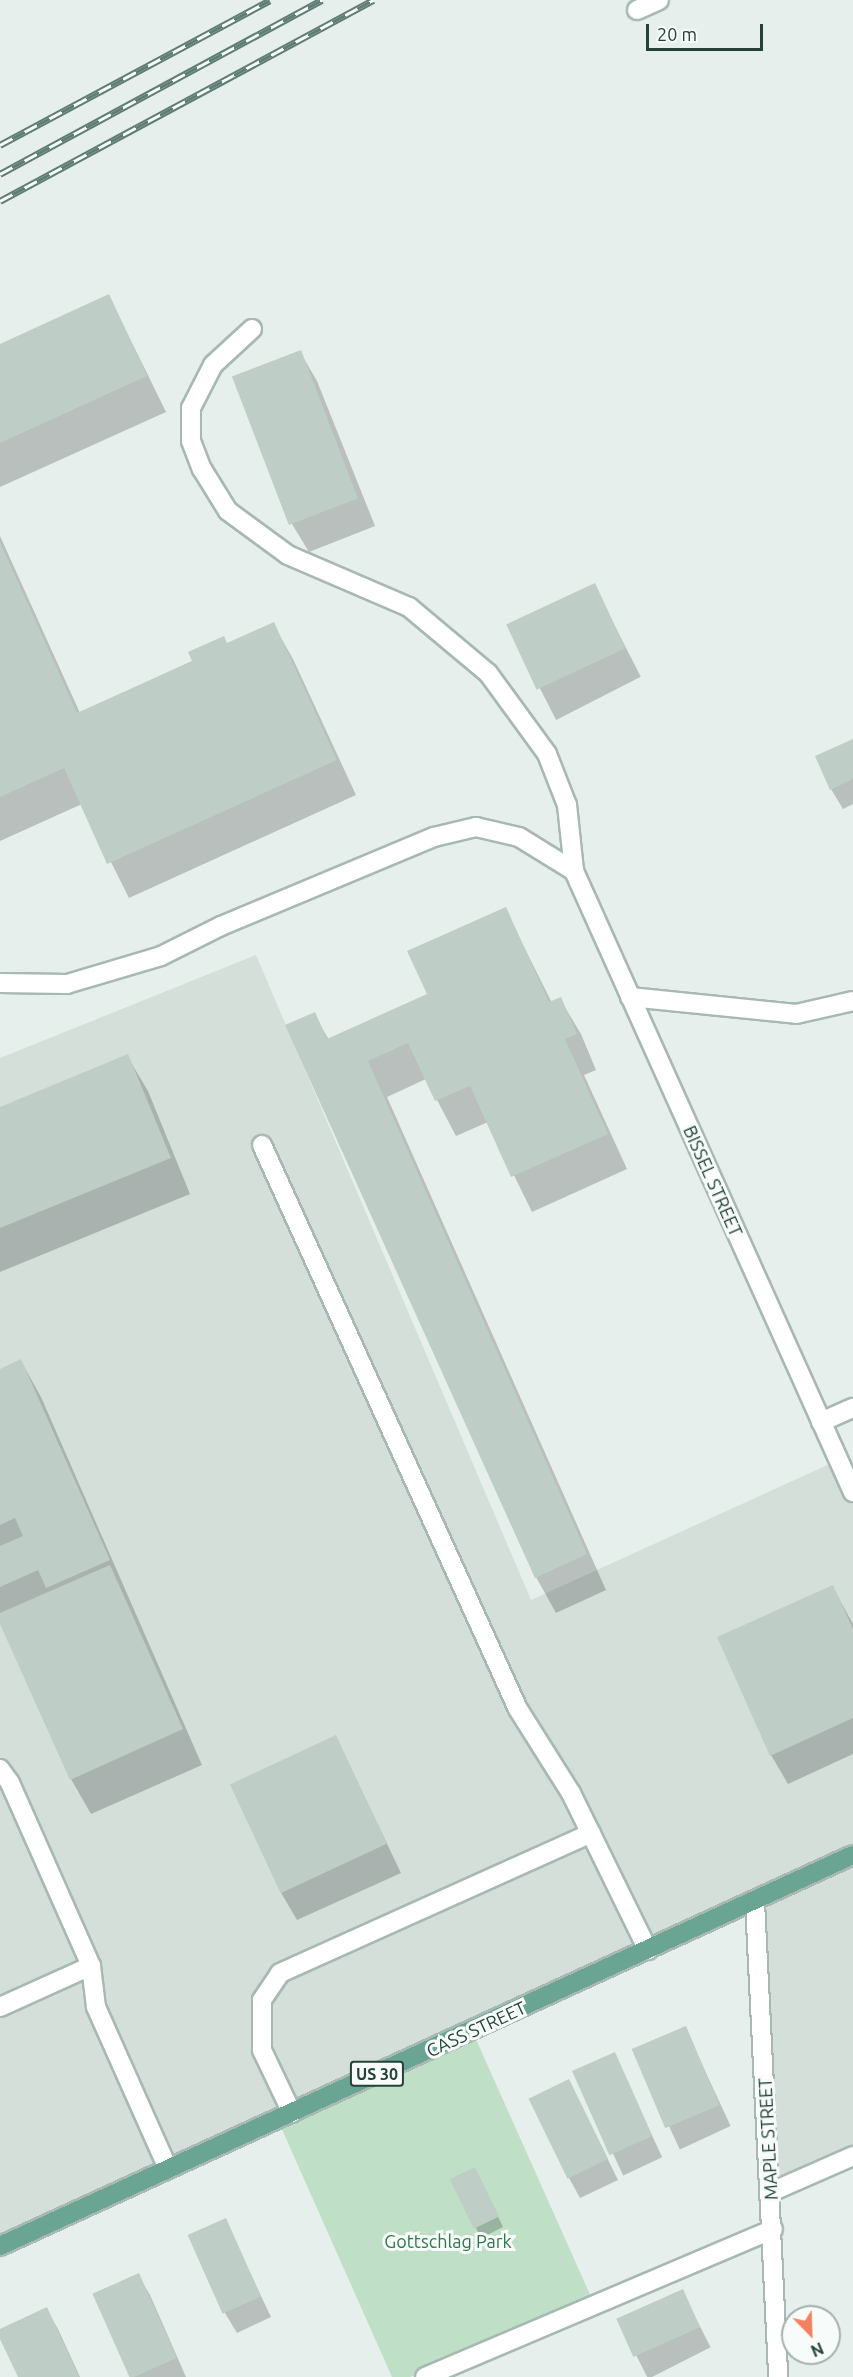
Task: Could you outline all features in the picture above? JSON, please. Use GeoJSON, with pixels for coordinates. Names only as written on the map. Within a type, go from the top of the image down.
{"type":"FeatureCollection","features":[{"type":"Feature","properties":{"kind":"main road","name":"CASS STREET"},"geometry":{"type":"LineString","coordinates":[[0,2246],[755,1902],[853,1855]]}},
{"type":"Feature","properties":{"kind":"street"},"geometry":{"type":"LineString","coordinates":[[637,10],[659,0]]}},
{"type":"Feature","properties":{"kind":"street","name":"BISSEL STREET"},"geometry":{"type":"LineString","coordinates":[[252,329],[213,365],[191,408],[191,441],[218,494],[228,512],[288,555],[409,606],[488,673],[547,754],[567,805],[574,871],[853,1492]]}},
{"type":"Feature","properties":{"kind":"street"},"geometry":{"type":"LineString","coordinates":[[0,983],[67,984],[161,956],[221,926],[434,837],[476,827],[519,837],[574,871]]}},
{"type":"Feature","properties":{"kind":"street"},"geometry":{"type":"LineString","coordinates":[[630,997],[796,1014],[853,1001]]}},
{"type":"Feature","properties":{"kind":"street"},"geometry":{"type":"LineString","coordinates":[[262,1145],[518,1709],[571,1793],[648,1950]]}},
{"type":"Feature","properties":{"kind":"street"},"geometry":{"type":"LineString","coordinates":[[821,1422],[853,1408]]}},
{"type":"Feature","properties":{"kind":"street"},"geometry":{"type":"LineString","coordinates":[[0,1769],[10,1783],[91,1966],[96,2007],[168,2169]]}},
{"type":"Feature","properties":{"kind":"street"},"geometry":{"type":"LineString","coordinates":[[292,2113],[262,2050],[262,2000],[280,1973],[591,1833]]}},
{"type":"Feature","properties":{"kind":"street","name":"MAPLE STREET"},"geometry":{"type":"LineString","coordinates":[[755,1902],[773,2229],[778,2377]]}},
{"type":"Feature","properties":{"kind":"street"},"geometry":{"type":"LineString","coordinates":[[0,2007],[91,1966]]}},
{"type":"Feature","properties":{"kind":"street"},"geometry":{"type":"LineString","coordinates":[[771,2192],[853,2156]]}},
{"type":"Feature","properties":{"kind":"street"},"geometry":{"type":"LineString","coordinates":[[425,2377],[773,2229]]}},
{"type":"Feature","properties":{"kind":"shaded area"},"geometry":{"type":"Polygon","coordinates":[[[256,955],[531,1600],[834,1462],[853,1503],[853,1850],[0,2238],[0,1058],[256,955]]]}},
{"type":"Feature","properties":{"kind":"shaded area"},"geometry":{"type":"Polygon","coordinates":[[[853,1859],[853,2150],[774,2186],[759,1904],[853,1859]]]}},
{"type":"Feature","properties":{"kind":"green space","name":"Gottschlag Park"},"geometry":{"type":"Polygon","coordinates":[[[475,2037],[592,2299],[410,2377],[392,2377],[280,2125],[475,2037]]]}},
{"type":"Feature","properties":{"kind":"building"},"geometry":{"type":"Polygon","coordinates":[[[109,294],[147,376],[0,443],[0,344],[109,294]]]}},
{"type":"Feature","properties":{"kind":"building"},"geometry":{"type":"Polygon","coordinates":[[[301,350],[358,498],[289,525],[232,377],[301,350]]]}},
{"type":"Feature","properties":{"kind":"building"},"geometry":{"type":"Polygon","coordinates":[[[0,542],[77,713],[192,661],[188,652],[224,636],[227,643],[274,622],[337,760],[107,864],[64,768],[0,797],[0,542]]]}},
{"type":"Feature","properties":{"kind":"building"},"geometry":{"type":"Polygon","coordinates":[[[595,583],[625,648],[537,690],[506,624],[595,583]]]}},
{"type":"Feature","properties":{"kind":"building"},"geometry":{"type":"Polygon","coordinates":[[[853,739],[853,779],[830,790],[815,756],[853,739]]]}},
{"type":"Feature","properties":{"kind":"building"},"geometry":{"type":"Polygon","coordinates":[[[506,907],[549,1002],[561,997],[577,1034],[565,1039],[608,1134],[511,1177],[470,1086],[435,1101],[408,1043],[368,1061],[587,1554],[535,1578],[285,1025],[315,1012],[327,1039],[427,994],[407,951],[506,907]]]}},
{"type":"Feature","properties":{"kind":"building"},"geometry":{"type":"Polygon","coordinates":[[[128,1054],[171,1158],[0,1228],[0,1107],[128,1054]]]}},
{"type":"Feature","properties":{"kind":"building"},"geometry":{"type":"Polygon","coordinates":[[[21,1359],[110,1560],[46,1588],[38,1570],[0,1587],[0,1546],[23,1536],[15,1518],[0,1525],[0,1369],[21,1359]]]}},
{"type":"Feature","properties":{"kind":"building"},"geometry":{"type":"Polygon","coordinates":[[[110,1565],[183,1729],[70,1780],[0,1624],[0,1613],[110,1565]]]}},
{"type":"Feature","properties":{"kind":"building"},"geometry":{"type":"Polygon","coordinates":[[[833,1585],[853,1629],[853,1718],[770,1756],[717,1637],[833,1585]]]}},
{"type":"Feature","properties":{"kind":"building"},"geometry":{"type":"Polygon","coordinates":[[[336,1735],[387,1844],[281,1893],[230,1784],[336,1735]]]}},
{"type":"Feature","properties":{"kind":"building"},"geometry":{"type":"Polygon","coordinates":[[[686,2026],[720,2105],[665,2128],[632,2049],[686,2026]]]}},
{"type":"Feature","properties":{"kind":"building"},"geometry":{"type":"Polygon","coordinates":[[[615,2052],[652,2136],[609,2155],[572,2071],[615,2052]]]}},
{"type":"Feature","properties":{"kind":"building"},"geometry":{"type":"Polygon","coordinates":[[[569,2079],[608,2159],[568,2179],[529,2099],[569,2079]]]}},
{"type":"Feature","properties":{"kind":"building"},"geometry":{"type":"Polygon","coordinates":[[[475,2167],[499,2216],[474,2229],[450,2179],[475,2167]]]}},
{"type":"Feature","properties":{"kind":"building"},"geometry":{"type":"Polygon","coordinates":[[[226,2218],[261,2297],[223,2314],[188,2235],[226,2218]]]}},
{"type":"Feature","properties":{"kind":"building"},"geometry":{"type":"Polygon","coordinates":[[[139,2273],[177,2358],[129,2377],[92,2294],[139,2273]]]}},
{"type":"Feature","properties":{"kind":"building"},"geometry":{"type":"Polygon","coordinates":[[[683,2289],[700,2327],[633,2357],[616,2319],[683,2289]]]}},
{"type":"Feature","properties":{"kind":"building"},"geometry":{"type":"Polygon","coordinates":[[[47,2307],[79,2377],[18,2377],[0,2339],[0,2329],[47,2307]]]}},
{"type":"Feature","properties":{"kind":"railway"},"geometry":{"type":"LineString","coordinates":[[0,145],[270,0]]}},
{"type":"Feature","properties":{"kind":"railway"},"geometry":{"type":"LineString","coordinates":[[0,174],[322,0]]}},
{"type":"Feature","properties":{"kind":"railway"},"geometry":{"type":"LineString","coordinates":[[0,201],[373,0]]}}]}
